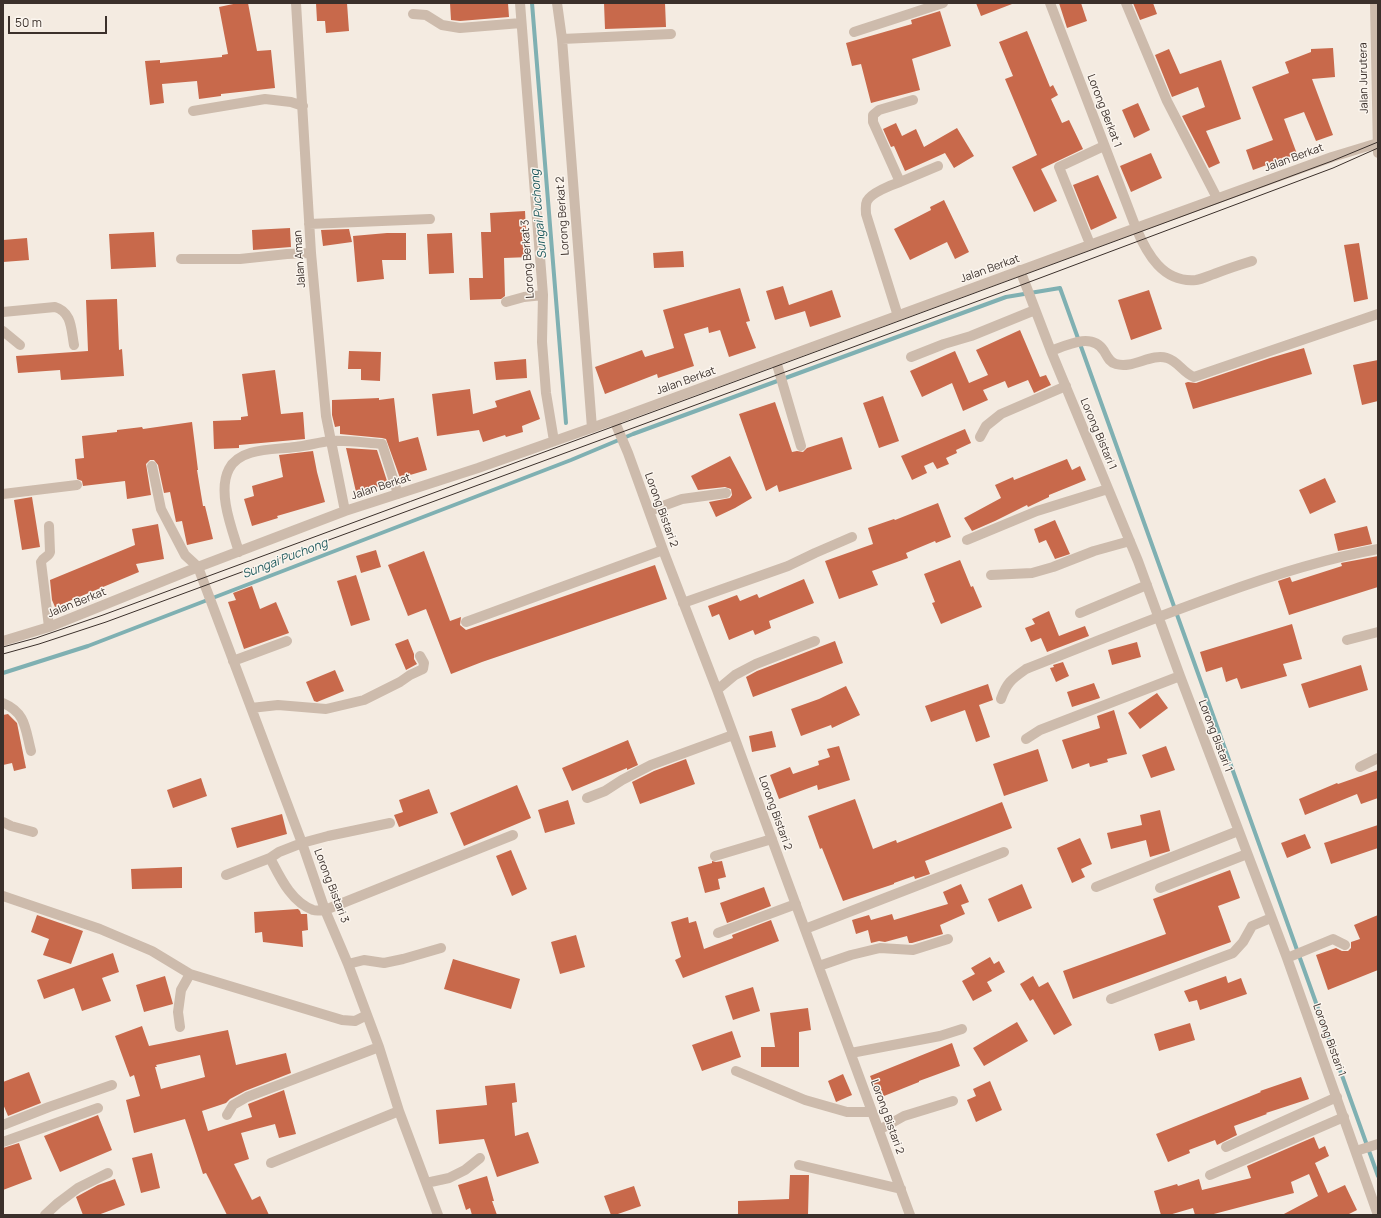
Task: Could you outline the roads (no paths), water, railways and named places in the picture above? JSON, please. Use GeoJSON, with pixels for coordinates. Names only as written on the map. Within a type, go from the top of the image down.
{"type":"FeatureCollection","features":[{"type":"Feature","properties":{"kind":"street","name":"Jalan Aman"},"geometry":{"type":"LineString","coordinates":[[296,3],[311,253],[326,416],[345,511]]}},
{"type":"Feature","properties":{"kind":"street","name":"Lorong Berkat 3"},"geometry":{"type":"LineString","coordinates":[[520,3],[543,295],[542,342],[546,393],[554,441]]}},
{"type":"Feature","properties":{"kind":"street","name":"Lorong Berkat 2"},"geometry":{"type":"LineString","coordinates":[[557,3],[562,39],[592,428]]}},
{"type":"Feature","properties":{"kind":"street"},"geometry":{"type":"LineString","coordinates":[[854,32],[943,3]]}},
{"type":"Feature","properties":{"kind":"street","name":"Lorong Berkat 1"},"geometry":{"type":"LineString","coordinates":[[1050,3],[1143,246],[1150,256],[1171,276],[1182,280],[1197,280],[1252,261]]}},
{"type":"Feature","properties":{"kind":"street"},"geometry":{"type":"LineString","coordinates":[[1126,3],[1167,101],[1217,198]]}},
{"type":"Feature","properties":{"kind":"street","name":"Jalan Jurutera"},"geometry":{"type":"LineString","coordinates":[[1375,3],[1378,153]]}},
{"type":"Feature","properties":{"kind":"street"},"geometry":{"type":"LineString","coordinates":[[413,14],[426,15],[442,25],[460,28],[521,23]]}},
{"type":"Feature","properties":{"kind":"street"},"geometry":{"type":"LineString","coordinates":[[562,39],[671,34]]}},
{"type":"Feature","properties":{"kind":"street"},"geometry":{"type":"LineString","coordinates":[[193,111],[265,99],[291,102],[303,106]]}},
{"type":"Feature","properties":{"kind":"street"},"geometry":{"type":"LineString","coordinates":[[900,182],[872,122],[873,115],[879,110],[913,100]]}},
{"type":"Feature","properties":{"kind":"street","name":"Jalan Berkat"},"geometry":{"type":"LineString","coordinates":[[3,642],[49,627],[198,567],[345,511],[478,468],[592,428],[1090,244],[1332,157],[1378,143]]}},
{"type":"Feature","properties":{"kind":"street"},"geometry":{"type":"LineString","coordinates":[[1090,244],[1059,167],[1104,146]]}},
{"type":"Feature","properties":{"kind":"street"},"geometry":{"type":"LineString","coordinates":[[898,316],[866,214],[867,202],[872,196],[886,188],[938,166]]}},
{"type":"Feature","properties":{"kind":"street"},"geometry":{"type":"LineString","coordinates":[[309,224],[430,219]]}},
{"type":"Feature","properties":{"kind":"street"},"geometry":{"type":"LineString","coordinates":[[181,259],[240,259],[311,253]]}},
{"type":"Feature","properties":{"kind":"street","name":"Lorong Bistari 1"},"geometry":{"type":"LineString","coordinates":[[1020,270],[1051,351],[1147,584],[1163,615],[1180,676],[1238,831],[1271,918],[1291,957],[1336,1097],[1360,1150],[1378,1215]]}},
{"type":"Feature","properties":{"kind":"street"},"geometry":{"type":"LineString","coordinates":[[506,302],[524,297],[543,295]]}},
{"type":"Feature","properties":{"kind":"street"},"geometry":{"type":"LineString","coordinates":[[3,312],[55,306],[62,309],[68,316],[74,345]]}},
{"type":"Feature","properties":{"kind":"street"},"geometry":{"type":"LineString","coordinates":[[911,357],[944,344],[971,336],[1034,307]]}},
{"type":"Feature","properties":{"kind":"street"},"geometry":{"type":"LineString","coordinates":[[1051,351],[1087,340],[1096,343],[1102,348],[1110,361],[1115,364],[1125,365],[1155,358],[1166,358],[1176,362],[1188,375],[1194,377],[1378,314]]}},
{"type":"Feature","properties":{"kind":"street"},"geometry":{"type":"LineString","coordinates":[[3,331],[20,345]]}},
{"type":"Feature","properties":{"kind":"street"},"geometry":{"type":"LineString","coordinates":[[776,361],[801,446]]}},
{"type":"Feature","properties":{"kind":"street"},"geometry":{"type":"LineString","coordinates":[[980,437],[986,426],[1001,414],[1066,386]]}},
{"type":"Feature","properties":{"kind":"street","name":"Lorong Bistari 2"},"geometry":{"type":"LineString","coordinates":[[614,420],[628,453],[663,550],[717,690],[910,1215]]}},
{"type":"Feature","properties":{"kind":"street"},"geometry":{"type":"LineString","coordinates":[[239,552],[226,512],[225,485],[229,469],[239,458],[259,450],[295,447],[331,441],[382,444],[398,494]]}},
{"type":"Feature","properties":{"kind":"street"},"geometry":{"type":"LineString","coordinates":[[152,466],[161,509],[185,555],[198,567]]}},
{"type":"Feature","properties":{"kind":"street"},"geometry":{"type":"LineString","coordinates":[[3,494],[77,485]]}},
{"type":"Feature","properties":{"kind":"street"},"geometry":{"type":"LineString","coordinates":[[966,540],[1038,511],[1108,489]]}},
{"type":"Feature","properties":{"kind":"street"},"geometry":{"type":"LineString","coordinates":[[649,510],[682,499],[726,493]]}},
{"type":"Feature","properties":{"kind":"street"},"geometry":{"type":"LineString","coordinates":[[49,627],[41,562],[43,558],[49,555],[50,552],[50,526]]}},
{"type":"Feature","properties":{"kind":"street"},"geometry":{"type":"LineString","coordinates":[[683,603],[788,566],[852,537]]}},
{"type":"Feature","properties":{"kind":"street"},"geometry":{"type":"LineString","coordinates":[[992,575],[1032,573],[1053,567],[1094,551],[1130,541]]}},
{"type":"Feature","properties":{"kind":"street"},"geometry":{"type":"LineString","coordinates":[[466,622],[663,550]]}},
{"type":"Feature","properties":{"kind":"street"},"geometry":{"type":"LineString","coordinates":[[1001,699],[1006,686],[1011,680],[1026,669],[1163,615],[1270,576],[1356,553],[1378,550]]}},
{"type":"Feature","properties":{"kind":"street","name":"Lorong Bistari 3"},"geometry":{"type":"LineString","coordinates":[[198,567],[302,843],[325,910],[368,1015],[399,1111],[438,1215]]}},
{"type":"Feature","properties":{"kind":"street"},"geometry":{"type":"LineString","coordinates":[[1080,613],[1147,584]]}},
{"type":"Feature","properties":{"kind":"street"},"geometry":{"type":"LineString","coordinates":[[1347,640],[1378,632]]}},
{"type":"Feature","properties":{"kind":"street"},"geometry":{"type":"LineString","coordinates":[[233,661],[287,641]]}},
{"type":"Feature","properties":{"kind":"street"},"geometry":{"type":"LineString","coordinates":[[717,690],[735,675],[756,664],[815,641]]}},
{"type":"Feature","properties":{"kind":"street"},"geometry":{"type":"LineString","coordinates":[[251,708],[278,705],[326,709],[364,700],[423,669],[424,663],[420,656]]}},
{"type":"Feature","properties":{"kind":"street"},"geometry":{"type":"LineString","coordinates":[[1026,739],[1040,730],[1180,676]]}},
{"type":"Feature","properties":{"kind":"street"},"geometry":{"type":"LineString","coordinates":[[3,703],[17,711],[23,720],[31,751]]}},
{"type":"Feature","properties":{"kind":"street"},"geometry":{"type":"LineString","coordinates":[[587,798],[605,791],[622,780],[651,765],[733,735]]}},
{"type":"Feature","properties":{"kind":"street"},"geometry":{"type":"LineString","coordinates":[[1360,768],[1378,758]]}},
{"type":"Feature","properties":{"kind":"street"},"geometry":{"type":"LineString","coordinates":[[3,822],[11,826],[33,832]]}},
{"type":"Feature","properties":{"kind":"street"},"geometry":{"type":"LineString","coordinates":[[226,875],[270,858],[302,843],[390,823]]}},
{"type":"Feature","properties":{"kind":"street"},"geometry":{"type":"LineString","coordinates":[[1096,887],[1238,831]]}},
{"type":"Feature","properties":{"kind":"street"},"geometry":{"type":"LineString","coordinates":[[270,858],[289,891],[304,905],[314,910],[325,910],[514,835]]}},
{"type":"Feature","properties":{"kind":"street"},"geometry":{"type":"LineString","coordinates":[[715,856],[772,839]]}},
{"type":"Feature","properties":{"kind":"street"},"geometry":{"type":"LineString","coordinates":[[805,929],[1004,852]]}},
{"type":"Feature","properties":{"kind":"street"},"geometry":{"type":"LineString","coordinates":[[1160,888],[1247,854]]}},
{"type":"Feature","properties":{"kind":"street"},"geometry":{"type":"LineString","coordinates":[[3,896],[100,929],[152,951],[190,974],[342,1020],[355,1021],[368,1015]]}},
{"type":"Feature","properties":{"kind":"street"},"geometry":{"type":"LineString","coordinates":[[718,933],[796,904]]}},
{"type":"Feature","properties":{"kind":"street"},"geometry":{"type":"LineString","coordinates":[[1111,999],[1233,953],[1243,942],[1252,926],[1271,918]]}},
{"type":"Feature","properties":{"kind":"street"},"geometry":{"type":"LineString","coordinates":[[1291,957],[1333,939],[1345,945]]}},
{"type":"Feature","properties":{"kind":"street"},"geometry":{"type":"LineString","coordinates":[[818,966],[851,955],[880,948],[913,950],[948,940]]}},
{"type":"Feature","properties":{"kind":"street"},"geometry":{"type":"LineString","coordinates":[[348,964],[364,960],[384,963],[404,959],[441,948]]}},
{"type":"Feature","properties":{"kind":"street"},"geometry":{"type":"LineString","coordinates":[[180,1027],[178,1012],[181,990],[190,974]]}},
{"type":"Feature","properties":{"kind":"street"},"geometry":{"type":"LineString","coordinates":[[851,1053],[940,1036],[962,1029]]}},
{"type":"Feature","properties":{"kind":"street"},"geometry":{"type":"LineString","coordinates":[[227,1115],[233,1105],[247,1097],[379,1047]]}},
{"type":"Feature","properties":{"kind":"street"},"geometry":{"type":"LineString","coordinates":[[736,1071],[805,1100],[847,1112],[872,1112]]}},
{"type":"Feature","properties":{"kind":"street"},"geometry":{"type":"LineString","coordinates":[[3,1125],[112,1085]]}},
{"type":"Feature","properties":{"kind":"street"},"geometry":{"type":"LineString","coordinates":[[1226,1147],[1336,1097]]}},
{"type":"Feature","properties":{"kind":"street"},"geometry":{"type":"LineString","coordinates":[[879,1130],[904,1116],[953,1101]]}},
{"type":"Feature","properties":{"kind":"street"},"geometry":{"type":"LineString","coordinates":[[3,1142],[98,1108]]}},
{"type":"Feature","properties":{"kind":"street"},"geometry":{"type":"LineString","coordinates":[[271,1163],[399,1111]]}},
{"type":"Feature","properties":{"kind":"street"},"geometry":{"type":"LineString","coordinates":[[1210,1175],[1344,1117]]}},
{"type":"Feature","properties":{"kind":"street"},"geometry":{"type":"LineString","coordinates":[[1360,1150],[1377,1144]]}},
{"type":"Feature","properties":{"kind":"street"},"geometry":{"type":"LineString","coordinates":[[426,1183],[449,1178],[465,1170],[480,1158]]}},
{"type":"Feature","properties":{"kind":"street"},"geometry":{"type":"LineString","coordinates":[[799,1165],[901,1189]]}},
{"type":"Feature","properties":{"kind":"street"},"geometry":{"type":"LineString","coordinates":[[45,1215],[78,1188],[108,1173]]}},
{"type":"Feature","properties":{"kind":"waterway","name":"Sungai Puchong"},"geometry":{"type":"LineString","coordinates":[[532,3],[566,423]]}},
{"type":"Feature","properties":{"kind":"waterway"},"geometry":{"type":"LineString","coordinates":[[3,673],[88,646],[571,460],[633,434],[1006,297],[1060,288],[1378,1176]]}},
{"type":"Feature","properties":{"kind":"tram line"},"geometry":{"type":"LineString","coordinates":[[3,647],[36,638],[103,615],[1332,161],[1378,142]]}},
{"type":"Feature","properties":{"kind":"tram line"},"geometry":{"type":"LineString","coordinates":[[3,654],[106,622],[1016,287],[1333,168],[1378,148]]}}]}
